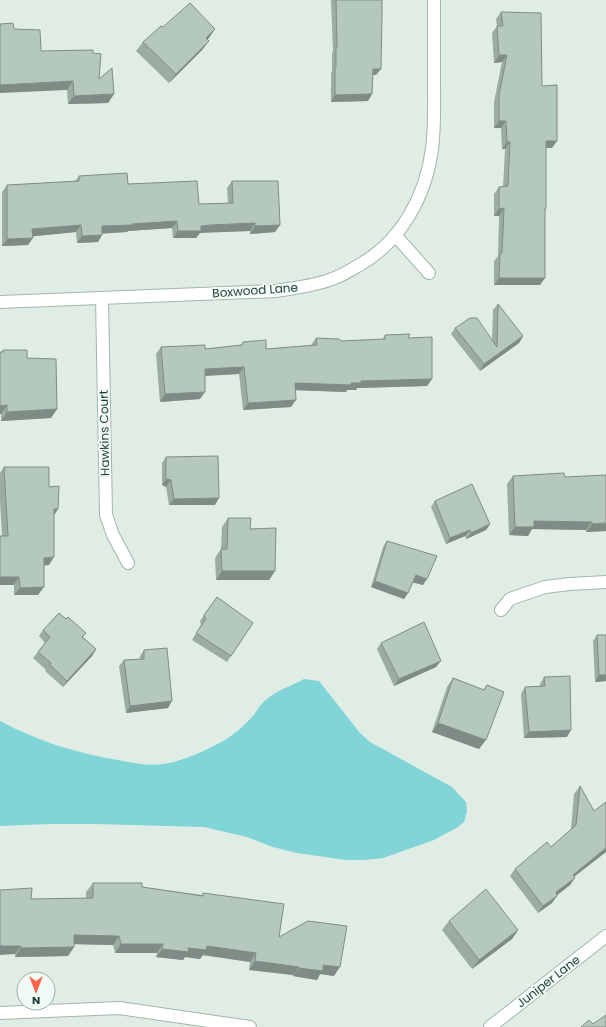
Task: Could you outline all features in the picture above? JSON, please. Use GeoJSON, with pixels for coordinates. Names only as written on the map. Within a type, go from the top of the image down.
{"type":"FeatureCollection","features":[{"type":"Feature","properties":{"kind":"street","name":"Boxwood Lane"},"geometry":{"type":"LineString","coordinates":[[0,302],[276,291],[301,287],[332,279],[368,260],[383,249],[395,235],[415,205],[428,170],[432,148],[434,118],[434,0]]}},
{"type":"Feature","properties":{"kind":"street"},"geometry":{"type":"LineString","coordinates":[[395,235],[429,273]]}},
{"type":"Feature","properties":{"kind":"street","name":"Hawkins Court"},"geometry":{"type":"LineString","coordinates":[[102,298],[106,515],[113,535],[128,563]]}},
{"type":"Feature","properties":{"kind":"street"},"geometry":{"type":"LineString","coordinates":[[501,610],[510,599],[544,587],[606,582]]}},
{"type":"Feature","properties":{"kind":"street","name":"Juniper Lane"},"geometry":{"type":"LineString","coordinates":[[490,1027],[606,936]]}},
{"type":"Feature","properties":{"kind":"street"},"geometry":{"type":"LineString","coordinates":[[0,1013],[119,1008],[250,1027]]}},
{"type":"Feature","properties":{"kind":"water"},"geometry":{"type":"Polygon","coordinates":[[[304,679],[319,681],[360,733],[370,742],[452,787],[466,802],[467,812],[464,822],[458,827],[434,840],[383,858],[365,860],[346,860],[297,853],[273,847],[247,837],[204,827],[95,824],[0,826],[0,721],[28,735],[87,754],[135,763],[152,765],[163,764],[178,761],[194,755],[223,741],[245,725],[262,703],[271,696],[304,679]]]}},
{"type":"Feature","properties":{"kind":"building"},"geometry":{"type":"Polygon","coordinates":[[[336,0],[382,0],[381,69],[373,69],[372,94],[335,95],[337,47],[336,0]]]}},
{"type":"Feature","properties":{"kind":"building"},"geometry":{"type":"Polygon","coordinates":[[[190,3],[215,29],[206,38],[209,41],[176,74],[143,42],[161,26],[163,27],[190,3]]]}},
{"type":"Feature","properties":{"kind":"building"},"geometry":{"type":"Polygon","coordinates":[[[501,12],[541,13],[542,86],[557,85],[557,141],[546,141],[545,278],[499,278],[500,253],[502,253],[504,208],[499,209],[499,187],[508,186],[510,142],[507,142],[506,121],[499,121],[499,95],[507,55],[499,55],[497,26],[503,26],[501,12]]]}},
{"type":"Feature","properties":{"kind":"building"},"geometry":{"type":"Polygon","coordinates":[[[13,23],[14,29],[40,30],[41,51],[93,50],[93,53],[101,54],[99,79],[112,68],[114,94],[74,96],[73,81],[0,85],[0,24],[13,23]]]}},
{"type":"Feature","properties":{"kind":"building"},"geometry":{"type":"Polygon","coordinates":[[[127,173],[128,184],[197,181],[199,204],[233,203],[232,181],[278,181],[280,225],[255,226],[255,223],[210,225],[201,226],[201,231],[178,231],[177,221],[102,226],[102,235],[82,236],[81,225],[32,229],[33,238],[7,239],[7,185],[79,181],[79,176],[127,173]]]}},
{"type":"Feature","properties":{"kind":"building"},"geometry":{"type":"Polygon","coordinates":[[[498,304],[523,336],[484,364],[455,328],[470,318],[477,318],[497,347],[498,304]]]}},
{"type":"Feature","properties":{"kind":"building"},"geometry":{"type":"Polygon","coordinates":[[[410,334],[408,338],[432,337],[432,379],[361,381],[361,383],[351,383],[351,385],[295,383],[296,400],[248,403],[244,367],[205,369],[205,392],[165,394],[161,347],[205,345],[205,349],[242,345],[243,342],[266,340],[266,349],[317,345],[316,338],[339,339],[341,341],[385,339],[385,335],[410,334]]]}},
{"type":"Feature","properties":{"kind":"building"},"geometry":{"type":"Polygon","coordinates":[[[3,350],[27,350],[27,358],[56,359],[57,409],[7,412],[7,405],[0,406],[0,352],[3,352],[3,350]]]}},
{"type":"Feature","properties":{"kind":"building"},"geometry":{"type":"Polygon","coordinates":[[[218,456],[219,498],[174,499],[171,480],[166,479],[166,457],[218,456]]]}},
{"type":"Feature","properties":{"kind":"building"},"geometry":{"type":"Polygon","coordinates":[[[4,467],[49,467],[49,487],[59,486],[58,509],[54,509],[54,557],[44,558],[44,587],[20,588],[19,577],[0,577],[0,536],[8,536],[4,467]]]}},
{"type":"Feature","properties":{"kind":"building"},"geometry":{"type":"Polygon","coordinates":[[[564,473],[565,477],[606,475],[606,523],[592,524],[592,522],[534,521],[534,527],[515,527],[513,476],[564,473]]]}},
{"type":"Feature","properties":{"kind":"building"},"geometry":{"type":"Polygon","coordinates":[[[472,484],[490,524],[471,533],[470,530],[450,538],[435,501],[472,484]]]}},
{"type":"Feature","properties":{"kind":"building"},"geometry":{"type":"Polygon","coordinates":[[[228,518],[251,518],[250,529],[276,528],[275,571],[222,571],[221,549],[227,549],[228,518]]]}},
{"type":"Feature","properties":{"kind":"building"},"geometry":{"type":"Polygon","coordinates":[[[387,541],[437,556],[427,579],[416,575],[408,593],[375,581],[387,541]]]}},
{"type":"Feature","properties":{"kind":"building"},"geometry":{"type":"Polygon","coordinates":[[[217,597],[253,623],[231,656],[196,633],[206,619],[204,615],[217,597]]]}},
{"type":"Feature","properties":{"kind":"building"},"geometry":{"type":"Polygon","coordinates":[[[59,613],[66,619],[68,617],[86,633],[82,637],[96,649],[67,681],[50,665],[51,663],[38,652],[50,637],[43,630],[59,613]]]}},
{"type":"Feature","properties":{"kind":"building"},"geometry":{"type":"Polygon","coordinates":[[[424,622],[441,661],[399,679],[381,643],[424,622]]]}},
{"type":"Feature","properties":{"kind":"building"},"geometry":{"type":"Polygon","coordinates":[[[597,635],[606,635],[606,675],[599,675],[597,635]]]}},
{"type":"Feature","properties":{"kind":"building"},"geometry":{"type":"Polygon","coordinates":[[[167,648],[172,701],[130,706],[124,660],[144,659],[144,650],[167,648]]]}},
{"type":"Feature","properties":{"kind":"building"},"geometry":{"type":"Polygon","coordinates":[[[570,676],[571,730],[529,732],[525,687],[545,686],[544,677],[570,676]]]}},
{"type":"Feature","properties":{"kind":"building"},"geometry":{"type":"Polygon","coordinates":[[[453,678],[484,690],[487,685],[504,692],[486,740],[438,723],[453,678]]]}},
{"type":"Feature","properties":{"kind":"building"},"geometry":{"type":"Polygon","coordinates":[[[580,786],[594,811],[606,802],[606,848],[573,875],[575,878],[556,892],[557,896],[543,906],[515,869],[547,842],[551,847],[576,825],[580,786]]]}},
{"type":"Feature","properties":{"kind":"building"},"geometry":{"type":"Polygon","coordinates":[[[93,883],[142,883],[142,887],[203,896],[203,893],[284,904],[279,937],[308,921],[347,926],[340,967],[323,965],[323,971],[299,968],[255,961],[256,953],[207,946],[206,950],[188,948],[189,952],[162,949],[163,944],[121,944],[119,936],[74,935],[74,947],[21,948],[21,946],[0,946],[0,890],[32,888],[31,899],[93,898],[93,883]]]}},
{"type":"Feature","properties":{"kind":"building"},"geometry":{"type":"Polygon","coordinates":[[[486,889],[518,930],[479,960],[449,921],[486,889]]]}},
{"type":"Feature","properties":{"kind":"building"},"geometry":{"type":"Polygon","coordinates":[[[606,1015],[606,1027],[581,1027],[589,1020],[593,1024],[606,1015]]]}}]}
